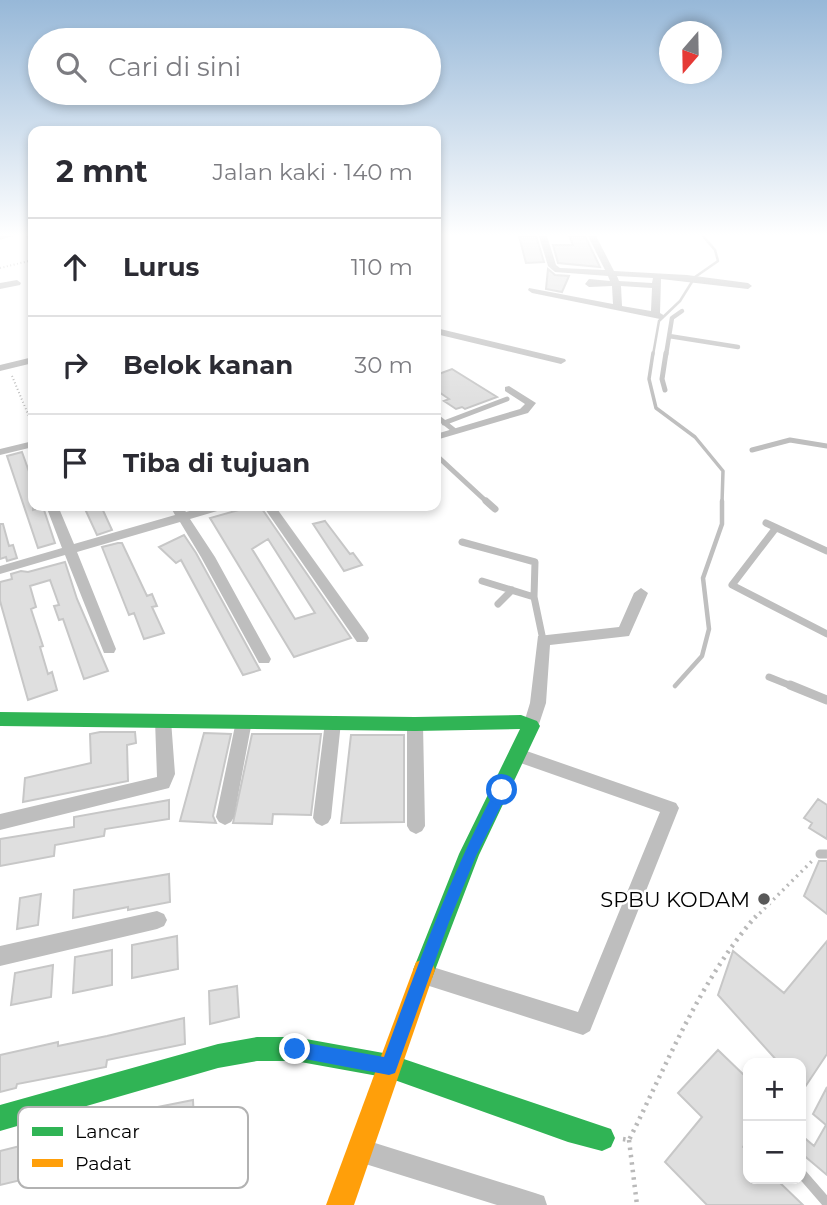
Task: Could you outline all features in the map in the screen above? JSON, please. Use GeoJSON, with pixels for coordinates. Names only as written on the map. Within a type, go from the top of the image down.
{"type":"FeatureCollection","features":[{"type":"Feature","properties":{"kind":"street"},"geometry":{"type":"LineString","coordinates":[[543,292],[664,316],[658,292]]}},
{"type":"Feature","properties":{"kind":"street"},"geometry":{"type":"LineString","coordinates":[[616,292],[618,307]]}},
{"type":"Feature","properties":{"kind":"street"},"geometry":{"type":"LineString","coordinates":[[441,332],[561,361]]}},
{"type":"Feature","properties":{"kind":"street"},"geometry":{"type":"LineString","coordinates":[[4,367],[28,361]]}},
{"type":"Feature","properties":{"kind":"street"},"geometry":{"type":"LineString","coordinates":[[441,436],[524,411],[531,403],[508,394]]}},
{"type":"Feature","properties":{"kind":"street"},"geometry":{"type":"LineString","coordinates":[[0,452],[28,448]]}},
{"type":"Feature","properties":{"kind":"street"},"geometry":{"type":"LineString","coordinates":[[54,511],[108,649]]}},
{"type":"Feature","properties":{"kind":"street"},"geometry":{"type":"LineString","coordinates":[[273,511],[362,638]]}},
{"type":"Feature","properties":{"kind":"street"},"geometry":{"type":"LineString","coordinates":[[0,569],[69,551],[179,512],[214,567],[264,659]]}},
{"type":"Feature","properties":{"kind":"street"},"geometry":{"type":"LineString","coordinates":[[340,1205],[422,974],[469,854],[531,726],[538,702],[543,640],[624,632],[641,593]]}},
{"type":"Feature","properties":{"kind":"street"},"geometry":{"type":"LineString","coordinates":[[0,719],[415,724],[521,722],[531,726]]}},
{"type":"Feature","properties":{"kind":"street"},"geometry":{"type":"LineString","coordinates":[[0,822],[163,783],[167,775],[163,720]]}},
{"type":"Feature","properties":{"kind":"street"},"geometry":{"type":"LineString","coordinates":[[225,817],[244,721]]}},
{"type":"Feature","properties":{"kind":"street"},"geometry":{"type":"LineString","coordinates":[[321,818],[333,722]]}},
{"type":"Feature","properties":{"kind":"street"},"geometry":{"type":"LineString","coordinates":[[415,724],[415,826]]}},
{"type":"Feature","properties":{"kind":"street"},"geometry":{"type":"LineString","coordinates":[[422,974],[583,1024],[670,808],[518,755]]}},
{"type":"Feature","properties":{"kind":"street"},"geometry":{"type":"LineString","coordinates":[[0,956],[157,920]]}},
{"type":"Feature","properties":{"kind":"street"},"geometry":{"type":"LineString","coordinates":[[39,1107],[218,1056],[257,1049],[295,1049],[389,1066],[568,1129],[602,1138]]}},
{"type":"Feature","properties":{"kind":"street"},"geometry":{"type":"LineString","coordinates":[[0,1118],[18,1113]]}},
{"type":"Feature","properties":{"kind":"street"},"geometry":{"type":"LineString","coordinates":[[359,1150],[535,1205]]}},
{"type":"Feature","properties":{"kind":"lane"},"geometry":{"type":"LineString","coordinates":[[665,390],[662,379],[669,336],[664,316],[682,311]]}},
{"type":"Feature","properties":{"kind":"lane"},"geometry":{"type":"LineString","coordinates":[[669,336],[738,348]]}},
{"type":"Feature","properties":{"kind":"lane"},"geometry":{"type":"LineString","coordinates":[[444,423],[508,394]]}},
{"type":"Feature","properties":{"kind":"lane"},"geometry":{"type":"LineString","coordinates":[[441,420],[456,431]]}},
{"type":"Feature","properties":{"kind":"lane"},"geometry":{"type":"LineString","coordinates":[[752,450],[790,440],[827,446]]}},
{"type":"Feature","properties":{"kind":"lane"},"geometry":{"type":"LineString","coordinates":[[441,460],[495,509]]}},
{"type":"Feature","properties":{"kind":"lane"},"geometry":{"type":"LineString","coordinates":[[766,523],[827,551]]}},
{"type":"Feature","properties":{"kind":"lane"},"geometry":{"type":"LineString","coordinates":[[775,529],[732,585],[827,634]]}},
{"type":"Feature","properties":{"kind":"lane"},"geometry":{"type":"LineString","coordinates":[[462,542],[535,562],[534,597],[543,640]]}},
{"type":"Feature","properties":{"kind":"lane"},"geometry":{"type":"LineString","coordinates":[[482,580],[534,597]]}},
{"type":"Feature","properties":{"kind":"lane"},"geometry":{"type":"LineString","coordinates":[[498,604],[512,590]]}},
{"type":"Feature","properties":{"kind":"lane"},"geometry":{"type":"LineString","coordinates":[[769,677],[827,700]]}},
{"type":"Feature","properties":{"kind":"lane"},"geometry":{"type":"LineString","coordinates":[[806,1179],[827,1203]]}},
{"type":"Feature","properties":{"kind":"path"},"geometry":{"type":"LineString","coordinates":[[4,367],[28,416]]}},
{"type":"Feature","properties":{"kind":"path"},"geometry":{"type":"LineString","coordinates":[[637,1205],[628,1140],[707,984],[730,946],[756,916],[824,854]]}},
{"type":"Feature","properties":{"kind":"path"},"geometry":{"type":"LineString","coordinates":[[602,1138],[628,1140]]}},
{"type":"Feature","properties":{"kind":"building"},"geometry":{"type":"Polygon","coordinates":[[[452,369],[497,397],[465,409],[456,409],[444,401],[449,399],[441,393],[441,373],[452,369]]]}},
{"type":"Feature","properties":{"kind":"building"},"geometry":{"type":"Polygon","coordinates":[[[22,452],[28,469],[28,511],[44,511],[55,543],[38,548],[7,456],[22,452]]]}},
{"type":"Feature","properties":{"kind":"building"},"geometry":{"type":"Polygon","coordinates":[[[86,511],[103,511],[112,530],[97,535],[86,511]]]}},
{"type":"Feature","properties":{"kind":"building"},"geometry":{"type":"Polygon","coordinates":[[[235,511],[263,511],[351,638],[294,657],[210,518],[235,511]],[[268,539],[252,549],[295,619],[315,613],[268,539]]]}},
{"type":"Feature","properties":{"kind":"building"},"geometry":{"type":"Polygon","coordinates":[[[325,521],[350,554],[353,553],[362,565],[344,571],[313,524],[325,521]]]}},
{"type":"Feature","properties":{"kind":"building"},"geometry":{"type":"Polygon","coordinates":[[[0,524],[3,524],[9,546],[13,545],[17,558],[7,561],[6,557],[0,559],[0,524]]]}},
{"type":"Feature","properties":{"kind":"building"},"geometry":{"type":"Polygon","coordinates":[[[184,535],[260,670],[243,675],[181,560],[176,563],[159,547],[184,535]]]}},
{"type":"Feature","properties":{"kind":"building"},"geometry":{"type":"Polygon","coordinates":[[[122,543],[147,596],[152,594],[157,606],[152,607],[164,633],[144,639],[134,613],[129,615],[102,547],[122,543]]]}},
{"type":"Feature","properties":{"kind":"building"},"geometry":{"type":"Polygon","coordinates":[[[65,562],[77,599],[108,671],[84,679],[63,619],[59,620],[54,606],[59,605],[50,580],[30,586],[36,607],[31,609],[43,646],[40,647],[48,674],[52,672],[57,690],[28,700],[0,601],[0,582],[12,579],[11,574],[65,562]]]}},
{"type":"Feature","properties":{"kind":"building"},"geometry":{"type":"Polygon","coordinates":[[[135,732],[136,743],[127,745],[128,781],[23,802],[25,778],[91,763],[90,734],[135,732]]]}},
{"type":"Feature","properties":{"kind":"building"},"geometry":{"type":"Polygon","coordinates":[[[204,733],[231,734],[213,816],[216,823],[180,821],[204,733]]]}},
{"type":"Feature","properties":{"kind":"building"},"geometry":{"type":"Polygon","coordinates":[[[252,734],[321,734],[311,815],[273,814],[272,824],[233,823],[252,734]]]}},
{"type":"Feature","properties":{"kind":"building"},"geometry":{"type":"Polygon","coordinates":[[[351,735],[404,735],[404,822],[341,823],[351,735]]]}},
{"type":"Feature","properties":{"kind":"building"},"geometry":{"type":"Polygon","coordinates":[[[818,799],[827,805],[827,839],[809,828],[812,823],[804,818],[818,799]]]}},
{"type":"Feature","properties":{"kind":"building"},"geometry":{"type":"Polygon","coordinates":[[[169,800],[169,819],[105,829],[104,836],[55,845],[54,856],[0,866],[0,839],[74,827],[74,817],[169,800]]]}},
{"type":"Feature","properties":{"kind":"building"},"geometry":{"type":"Polygon","coordinates":[[[819,861],[827,861],[827,914],[804,896],[819,861]]]}},
{"type":"Feature","properties":{"kind":"building"},"geometry":{"type":"Polygon","coordinates":[[[169,874],[170,902],[73,918],[74,890],[169,874]]]}},
{"type":"Feature","properties":{"kind":"building"},"geometry":{"type":"Polygon","coordinates":[[[41,894],[38,925],[17,929],[20,898],[41,894]]]}},
{"type":"Feature","properties":{"kind":"building"},"geometry":{"type":"Polygon","coordinates":[[[177,936],[178,969],[132,978],[132,945],[177,936]]]}},
{"type":"Feature","properties":{"kind":"building"},"geometry":{"type":"Polygon","coordinates":[[[827,941],[827,1054],[806,1086],[806,1058],[775,1058],[718,995],[733,951],[784,993],[827,941]]]}},
{"type":"Feature","properties":{"kind":"building"},"geometry":{"type":"Polygon","coordinates":[[[112,950],[112,985],[73,993],[75,957],[112,950]]]}},
{"type":"Feature","properties":{"kind":"building"},"geometry":{"type":"Polygon","coordinates":[[[53,965],[51,997],[11,1005],[15,973],[53,965]]]}},
{"type":"Feature","properties":{"kind":"building"},"geometry":{"type":"Polygon","coordinates":[[[237,986],[239,1017],[210,1024],[209,991],[237,986]]]}},
{"type":"Feature","properties":{"kind":"building"},"geometry":{"type":"Polygon","coordinates":[[[184,1018],[185,1044],[107,1060],[106,1067],[17,1084],[16,1088],[0,1092],[0,1055],[58,1042],[58,1046],[184,1018]]]}},
{"type":"Feature","properties":{"kind":"building"},"geometry":{"type":"Polygon","coordinates":[[[718,1050],[743,1074],[743,1184],[781,1184],[803,1205],[707,1205],[665,1162],[702,1117],[678,1093],[718,1050]]]}},
{"type":"Feature","properties":{"kind":"building"},"geometry":{"type":"Polygon","coordinates":[[[827,1087],[827,1175],[806,1157],[806,1139],[814,1146],[826,1125],[813,1114],[827,1087]]]}},
{"type":"Feature","properties":{"kind":"building"},"geometry":{"type":"Polygon","coordinates":[[[193,1100],[193,1107],[158,1107],[193,1100]]]}},
{"type":"Feature","properties":{"kind":"building"},"geometry":{"type":"Polygon","coordinates":[[[18,1146],[18,1181],[0,1185],[0,1151],[18,1146]]]}},
{"type":"Feature","properties":{"kind":"waterway"},"geometry":{"type":"LineString","coordinates":[[653,355],[659,321],[685,292]]}},
{"type":"Feature","properties":{"kind":"waterway"},"geometry":{"type":"LineString","coordinates":[[653,353],[649,379],[656,408],[695,437],[723,471],[722,503]]}},
{"type":"Feature","properties":{"kind":"waterway"},"geometry":{"type":"LineString","coordinates":[[675,686],[702,656],[709,629],[703,578],[722,524],[722,503]]}},
{"type":"Feature","properties":{"kind":"traffic: fast"},"geometry":{"type":"LineString","coordinates":[[0,719],[415,724],[521,722],[531,726],[469,854],[424,970]]}},
{"type":"Feature","properties":{"kind":"traffic: fast"},"geometry":{"type":"LineString","coordinates":[[39,1107],[218,1056],[257,1049],[295,1049],[389,1066],[568,1129],[602,1138]]}},
{"type":"Feature","properties":{"kind":"traffic: fast"},"geometry":{"type":"LineString","coordinates":[[0,1118],[18,1113]]}},
{"type":"Feature","properties":{"kind":"traffic: slow"},"geometry":{"type":"LineString","coordinates":[[340,1205],[424,970]]}},
{"type":"Feature","properties":{"kind":"place","name":"SPBU KODAM"},"geometry":{"type":"Point","coordinates":[764,899]}},
{"type":"Feature","properties":{"kind":"route"},"geometry":{"type":"LineString","coordinates":[[295,1049],[389,1066],[441,922],[469,854],[502,790]]}}]}
